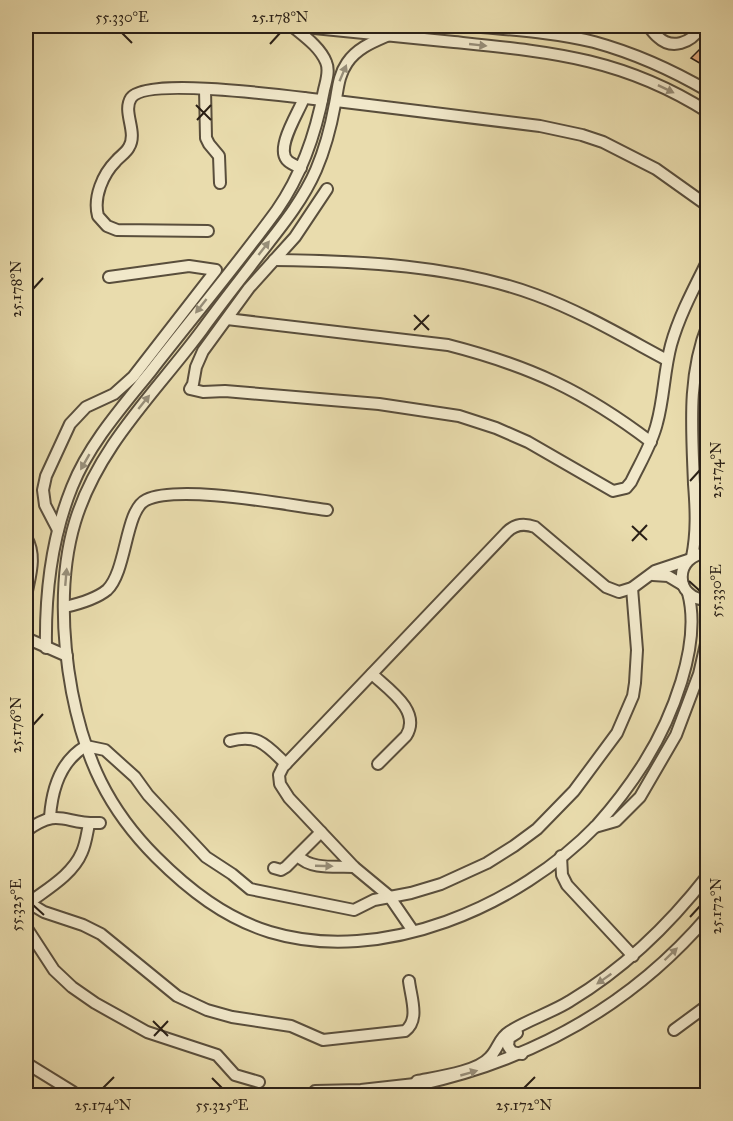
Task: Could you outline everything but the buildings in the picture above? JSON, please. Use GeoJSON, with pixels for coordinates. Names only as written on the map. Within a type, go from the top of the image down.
{"type":"FeatureCollection","features":[{"type":"Feature","properties":{"kind":"street"},"geometry":{"type":"LineString","coordinates":[[293,26],[530,50],[587,60],[614,67],[650,81],[708,112]]}},
{"type":"Feature","properties":{"kind":"street"},"geometry":{"type":"LineString","coordinates":[[46,648],[48,589],[58,530],[72,486],[98,441],[273,216],[301,168],[311,141],[328,69],[326,61],[308,39],[293,26]]}},
{"type":"Feature","properties":{"kind":"street"},"geometry":{"type":"LineString","coordinates":[[471,26],[562,36],[593,42],[654,63],[708,91]]}},
{"type":"Feature","properties":{"kind":"street"},"geometry":{"type":"LineString","coordinates":[[650,28],[665,41],[673,44],[689,40],[702,27]]}},
{"type":"Feature","properties":{"kind":"street"},"geometry":{"type":"LineString","coordinates":[[389,35],[367,45],[350,59],[339,80],[336,101],[320,159],[308,186],[291,214],[187,350],[115,439],[95,472],[76,520],[72,536],[65,607],[67,656],[75,704],[86,746],[101,784],[126,824],[173,873],[194,892],[221,911],[268,931],[320,941],[355,941],[413,932],[450,920],[493,901],[534,877],[595,827],[633,780],[649,755],[674,702],[683,674],[692,629],[692,606],[682,573],[690,559],[696,524],[692,392],[698,351],[708,324]]}},
{"type":"Feature","properties":{"kind":"street"},"geometry":{"type":"LineString","coordinates":[[207,231],[117,230],[103,223],[98,216],[96,206],[105,176],[131,142],[129,106],[133,96],[140,92],[165,88],[205,89],[322,100]]}},
{"type":"Feature","properties":{"kind":"street"},"geometry":{"type":"LineString","coordinates":[[205,89],[206,138],[208,144],[219,156],[220,183]]}},
{"type":"Feature","properties":{"kind":"street"},"geometry":{"type":"LineString","coordinates":[[301,168],[288,162],[284,150],[288,131],[304,98]]}},
{"type":"Feature","properties":{"kind":"street"},"geometry":{"type":"LineString","coordinates":[[336,101],[530,124],[582,135],[603,142],[656,169],[708,206]]}},
{"type":"Feature","properties":{"kind":"street"},"geometry":{"type":"LineString","coordinates":[[327,189],[295,237],[254,282],[199,359],[190,389],[203,392],[219,390],[379,404],[459,416],[496,428],[528,442],[613,491],[620,491],[631,482],[651,442],[661,405],[667,360],[680,318],[708,260]]}},
{"type":"Feature","properties":{"kind":"street"},"geometry":{"type":"LineString","coordinates":[[274,260],[371,264],[458,275],[507,286],[568,308],[667,360]]}},
{"type":"Feature","properties":{"kind":"street"},"geometry":{"type":"LineString","coordinates":[[58,530],[45,505],[43,490],[46,476],[70,424],[86,407],[114,394],[133,377],[216,270],[189,266],[109,277]]}},
{"type":"Feature","properties":{"kind":"street"},"geometry":{"type":"LineString","coordinates":[[227,319],[448,345],[481,353],[574,390],[602,406],[651,442]]}},
{"type":"Feature","properties":{"kind":"street"},"geometry":{"type":"LineString","coordinates":[[176,339],[199,359]]}},
{"type":"Feature","properties":{"kind":"street"},"geometry":{"type":"LineString","coordinates":[[65,607],[101,594],[112,583],[126,546],[134,513],[140,504],[149,499],[202,494],[327,510]]}},
{"type":"Feature","properties":{"kind":"street"},"geometry":{"type":"LineString","coordinates":[[413,932],[389,896],[354,867],[281,788],[279,775],[286,764],[507,532],[520,525],[530,525],[540,530],[612,590],[619,592],[632,588],[656,571],[700,553],[708,553]]}},
{"type":"Feature","properties":{"kind":"street"},"geometry":{"type":"LineString","coordinates":[[26,537],[33,562],[28,572],[26,596]]}},
{"type":"Feature","properties":{"kind":"street"},"geometry":{"type":"LineString","coordinates":[[647,576],[657,574],[668,576],[699,599],[708,600]]}},
{"type":"Feature","properties":{"kind":"street"},"geometry":{"type":"LineString","coordinates":[[50,817],[54,792],[63,767],[74,753],[86,746],[105,750],[135,777],[148,795],[206,857],[250,889],[354,910],[374,900],[441,884],[494,858],[537,829],[574,791],[617,733],[633,696],[637,669],[632,588]]}},
{"type":"Feature","properties":{"kind":"street"},"geometry":{"type":"LineString","coordinates":[[595,827],[616,821],[640,797],[676,735],[699,674],[708,635]]}},
{"type":"Feature","properties":{"kind":"street"},"geometry":{"type":"LineString","coordinates":[[26,638],[67,656]]}},
{"type":"Feature","properties":{"kind":"street"},"geometry":{"type":"LineString","coordinates":[[372,674],[405,707],[411,720],[410,731],[378,764]]}},
{"type":"Feature","properties":{"kind":"street"},"geometry":{"type":"LineString","coordinates":[[230,741],[242,737],[258,740],[286,764]]}},
{"type":"Feature","properties":{"kind":"street"},"geometry":{"type":"LineString","coordinates":[[26,831],[50,817],[95,823],[76,863],[63,876],[27,901],[44,912],[83,925],[101,934],[166,988],[196,1006],[232,1017],[291,1026],[323,1040],[405,1031],[412,1025],[414,1016],[409,981]]}},
{"type":"Feature","properties":{"kind":"street"},"geometry":{"type":"LineString","coordinates":[[274,868],[284,869],[321,832]]}},
{"type":"Feature","properties":{"kind":"street"},"geometry":{"type":"LineString","coordinates":[[297,856],[313,865],[354,867]]}},
{"type":"Feature","properties":{"kind":"street"},"geometry":{"type":"LineString","coordinates":[[561,856],[562,875],[567,885],[633,956]]}},
{"type":"Feature","properties":{"kind":"street"},"geometry":{"type":"LineString","coordinates":[[415,1084],[417,1081],[480,1064],[492,1055],[504,1036],[584,992],[633,956],[688,900],[708,875]]}},
{"type":"Feature","properties":{"kind":"street"},"geometry":{"type":"LineString","coordinates":[[315,1091],[361,1092],[418,1085],[467,1073],[522,1054],[608,1007],[656,969],[708,916]]}},
{"type":"Feature","properties":{"kind":"street"},"geometry":{"type":"LineString","coordinates":[[26,927],[54,970],[72,987],[95,1003],[147,1032],[217,1056],[235,1075],[259,1082]]}},
{"type":"Feature","properties":{"kind":"street"},"geometry":{"type":"LineString","coordinates":[[674,1030],[708,1005]]}},
{"type":"Feature","properties":{"kind":"street"},"geometry":{"type":"LineString","coordinates":[[522,1054],[512,1052],[508,1042],[512,1035],[531,1022]]}},
{"type":"Feature","properties":{"kind":"street"},"geometry":{"type":"LineString","coordinates":[[26,1063],[73,1092]]}}]}
